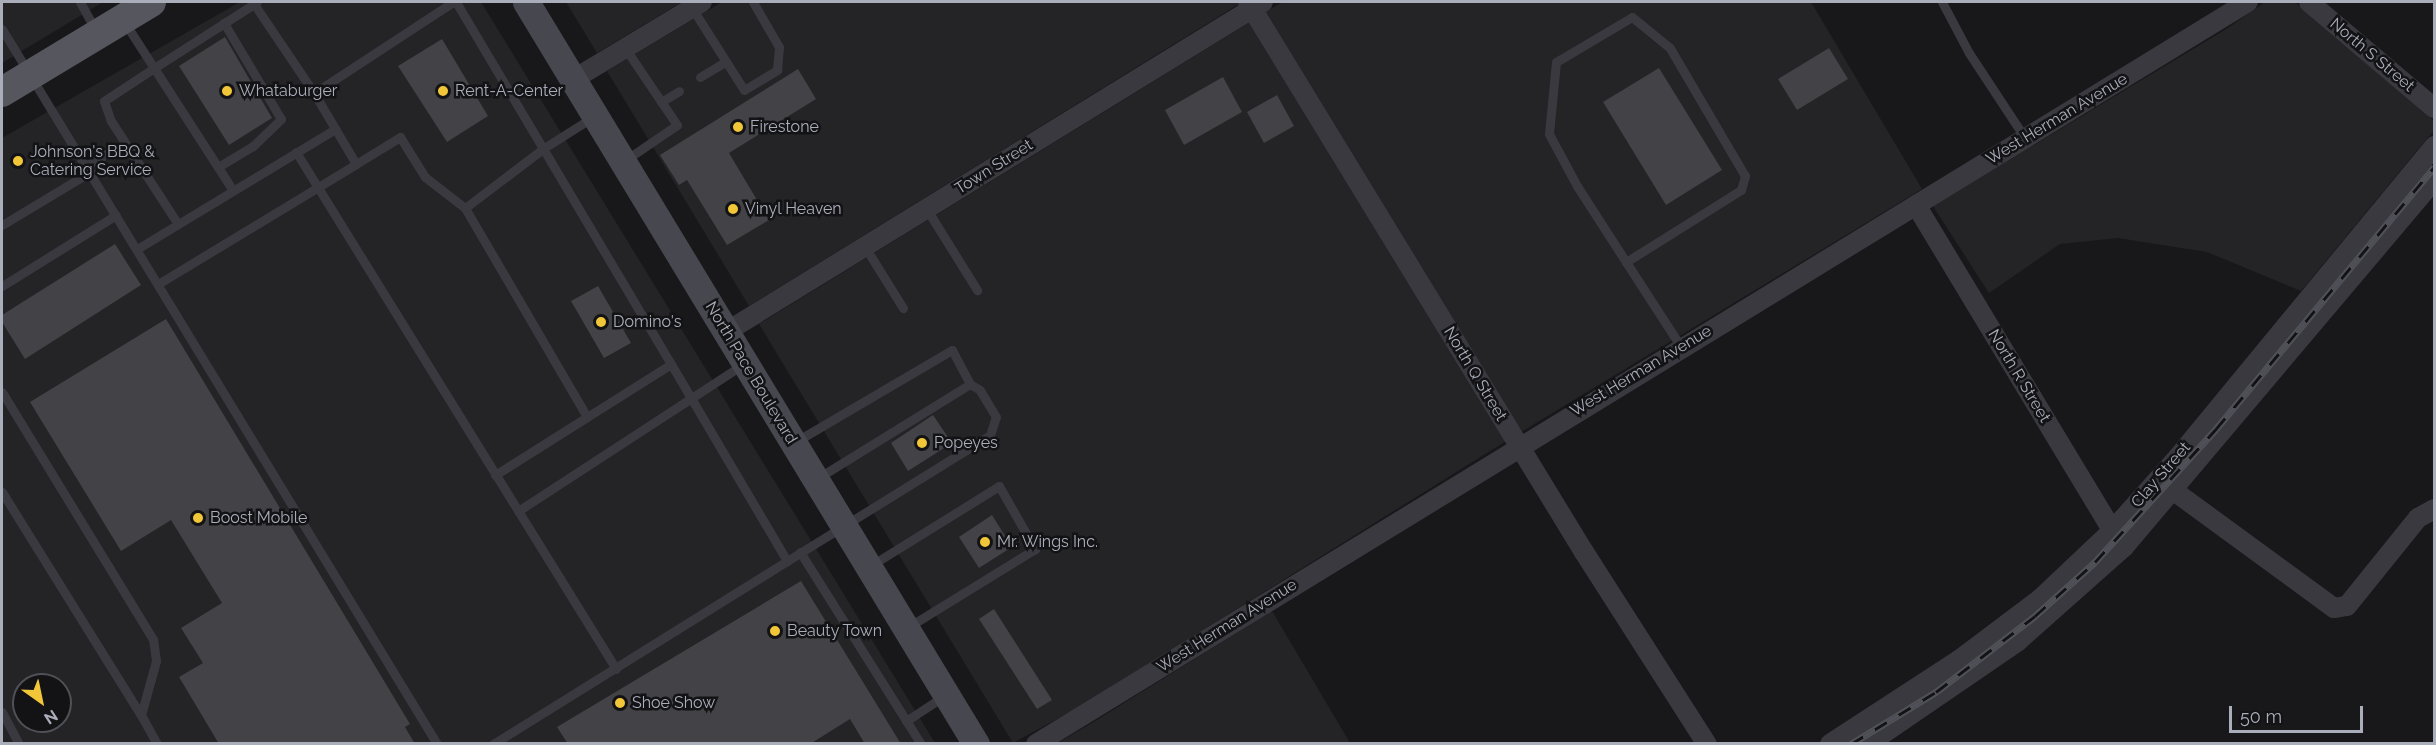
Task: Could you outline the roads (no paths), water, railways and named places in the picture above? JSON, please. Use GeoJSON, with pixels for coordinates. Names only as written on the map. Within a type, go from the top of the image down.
{"type":"FeatureCollection","features":[{"type":"Feature","properties":{"kind":"main road"},"geometry":{"type":"LineString","coordinates":[[2,92],[151,2]]}},
{"type":"Feature","properties":{"kind":"main road","name":"North Pace Boulevard"},"geometry":{"type":"LineString","coordinates":[[526,2],[976,744]]}},
{"type":"Feature","properties":{"kind":"street","name":"West Herman Avenue"},"geometry":{"type":"LineString","coordinates":[[1036,744],[1519,445],[2248,2]]}},
{"type":"Feature","properties":{"kind":"street","name":"North S Street"},"geometry":{"type":"LineString","coordinates":[[2309,2],[2434,108]]}},
{"type":"Feature","properties":{"kind":"street","name":"Town Street"},"geometry":{"type":"LineString","coordinates":[[726,332],[1254,4]]}},
{"type":"Feature","properties":{"kind":"street","name":"North Q Street"},"geometry":{"type":"LineString","coordinates":[[1254,4],[1519,445],[1707,744]]}},
{"type":"Feature","properties":{"kind":"street"},"geometry":{"type":"LineString","coordinates":[[574,79],[697,5]]}},
{"type":"Feature","properties":{"kind":"street","name":"Clay Street"},"geometry":{"type":"LineString","coordinates":[[1830,744],[1959,660],[2040,599],[2112,531],[2178,457],[2434,146]]}},
{"type":"Feature","properties":{"kind":"street","name":"Clay Street"},"geometry":{"type":"LineString","coordinates":[[1868,744],[2017,642],[2124,547],[2174,491],[2434,180]]}},
{"type":"Feature","properties":{"kind":"street","name":"North R Street"},"geometry":{"type":"LineString","coordinates":[[1916,205],[2112,531],[2124,547]]}},
{"type":"Feature","properties":{"kind":"street"},"geometry":{"type":"LineString","coordinates":[[2174,491],[2325,604],[2340,609],[2359,594],[2418,518],[2434,509]]}},
{"type":"Feature","properties":{"kind":"lane"},"geometry":{"type":"LineString","coordinates":[[80,2],[97,34]]}},
{"type":"Feature","properties":{"kind":"lane"},"geometry":{"type":"LineString","coordinates":[[178,224],[125,143],[104,101],[255,2],[314,93],[356,164]]}},
{"type":"Feature","properties":{"kind":"lane"},"geometry":{"type":"LineString","coordinates":[[314,93],[455,2],[544,148],[787,561]]}},
{"type":"Feature","properties":{"kind":"lane"},"geometry":{"type":"LineString","coordinates":[[697,5],[725,62],[744,90],[777,70],[779,47],[753,2]]}},
{"type":"Feature","properties":{"kind":"lane"},"geometry":{"type":"LineString","coordinates":[[1942,2],[1970,53],[2025,138]]}},
{"type":"Feature","properties":{"kind":"lane"},"geometry":{"type":"LineString","coordinates":[[1626,262],[1741,190],[1745,176],[1670,48],[1632,17],[1556,62],[1549,134],[1577,186],[1626,262],[1681,347]]}},
{"type":"Feature","properties":{"kind":"lane"},"geometry":{"type":"LineString","coordinates":[[122,19],[232,189]]}},
{"type":"Feature","properties":{"kind":"lane"},"geometry":{"type":"LineString","coordinates":[[218,167],[253,146],[281,119],[224,23]]}},
{"type":"Feature","properties":{"kind":"lane"},"geometry":{"type":"LineString","coordinates":[[2,29],[437,744]]}},
{"type":"Feature","properties":{"kind":"lane"},"geometry":{"type":"LineString","coordinates":[[623,162],[677,126],[625,48]]}},
{"type":"Feature","properties":{"kind":"lane"},"geometry":{"type":"LineString","coordinates":[[700,77],[725,62]]}},
{"type":"Feature","properties":{"kind":"lane"},"geometry":{"type":"LineString","coordinates":[[661,102],[679,91]]}},
{"type":"Feature","properties":{"kind":"lane"},"geometry":{"type":"LineString","coordinates":[[465,208],[544,148],[595,116]]}},
{"type":"Feature","properties":{"kind":"lane"},"geometry":{"type":"LineString","coordinates":[[137,249],[232,189],[335,129]]}},
{"type":"Feature","properties":{"kind":"lane"},"geometry":{"type":"LineString","coordinates":[[158,284],[400,137],[425,177],[465,208],[587,417]]}},
{"type":"Feature","properties":{"kind":"lane"},"geometry":{"type":"LineString","coordinates":[[2,225],[125,143]]}},
{"type":"Feature","properties":{"kind":"lane"},"geometry":{"type":"LineString","coordinates":[[296,152],[616,669]]}},
{"type":"Feature","properties":{"kind":"lane"},"geometry":{"type":"LineString","coordinates":[[926,208],[977,290]]}},
{"type":"Feature","properties":{"kind":"lane"},"geometry":{"type":"LineString","coordinates":[[2,286],[116,216]]}},
{"type":"Feature","properties":{"kind":"lane"},"geometry":{"type":"LineString","coordinates":[[865,247],[903,308]]}},
{"type":"Feature","properties":{"kind":"lane"},"geometry":{"type":"LineString","coordinates":[[493,744],[787,561],[842,523],[990,435],[996,417],[980,390],[970,384],[952,350],[793,443]]}},
{"type":"Feature","properties":{"kind":"lane"},"geometry":{"type":"LineString","coordinates":[[518,511],[745,363]]}},
{"type":"Feature","properties":{"kind":"lane"},"geometry":{"type":"LineString","coordinates":[[495,475],[671,364]]}},
{"type":"Feature","properties":{"kind":"lane"},"geometry":{"type":"LineString","coordinates":[[816,480],[970,384]]}},
{"type":"Feature","properties":{"kind":"lane"},"geometry":{"type":"LineString","coordinates":[[2,392],[153,639],[156,661],[141,716]]}},
{"type":"Feature","properties":{"kind":"lane"},"geometry":{"type":"LineString","coordinates":[[869,567],[999,486],[1035,549],[906,628]]}},
{"type":"Feature","properties":{"kind":"lane"},"geometry":{"type":"LineString","coordinates":[[2,492],[157,744]]}},
{"type":"Feature","properties":{"kind":"lane"},"geometry":{"type":"LineString","coordinates":[[800,552],[921,744]]}},
{"type":"Feature","properties":{"kind":"lane"},"geometry":{"type":"LineString","coordinates":[[906,721],[946,695]]}},
{"type":"Feature","properties":{"kind":"lane"},"geometry":{"type":"LineString","coordinates":[[2,712],[20,744]]}},
{"type":"Feature","properties":{"kind":"railway"},"geometry":{"type":"LineString","coordinates":[[1851,744],[1936,692],[2035,616],[2095,562],[2216,429],[2434,167]]}},
{"type":"Feature","properties":{"kind":"place","name":"Whataburger"},"geometry":{"type":"Point","coordinates":[227,91]}},
{"type":"Feature","properties":{"kind":"place","name":"Rent-A-Center"},"geometry":{"type":"Point","coordinates":[443,91]}},
{"type":"Feature","properties":{"kind":"place","name":"Firestone"},"geometry":{"type":"Point","coordinates":[738,127]}},
{"type":"Feature","properties":{"kind":"place","name":"Johnson's BBQ & Catering Service"},"geometry":{"type":"Point","coordinates":[18,161]}},
{"type":"Feature","properties":{"kind":"place","name":"Vinyl Heaven"},"geometry":{"type":"Point","coordinates":[733,209]}},
{"type":"Feature","properties":{"kind":"place","name":"Domino's"},"geometry":{"type":"Point","coordinates":[601,322]}},
{"type":"Feature","properties":{"kind":"place","name":"Popeyes"},"geometry":{"type":"Point","coordinates":[922,443]}},
{"type":"Feature","properties":{"kind":"place","name":"Boost Mobile"},"geometry":{"type":"Point","coordinates":[198,518]}},
{"type":"Feature","properties":{"kind":"place","name":"Mr. Wings Inc."},"geometry":{"type":"Point","coordinates":[985,542]}},
{"type":"Feature","properties":{"kind":"place","name":"Beauty Town"},"geometry":{"type":"Point","coordinates":[775,631]}},
{"type":"Feature","properties":{"kind":"place","name":"Shoe Show"},"geometry":{"type":"Point","coordinates":[620,703]}}]}
